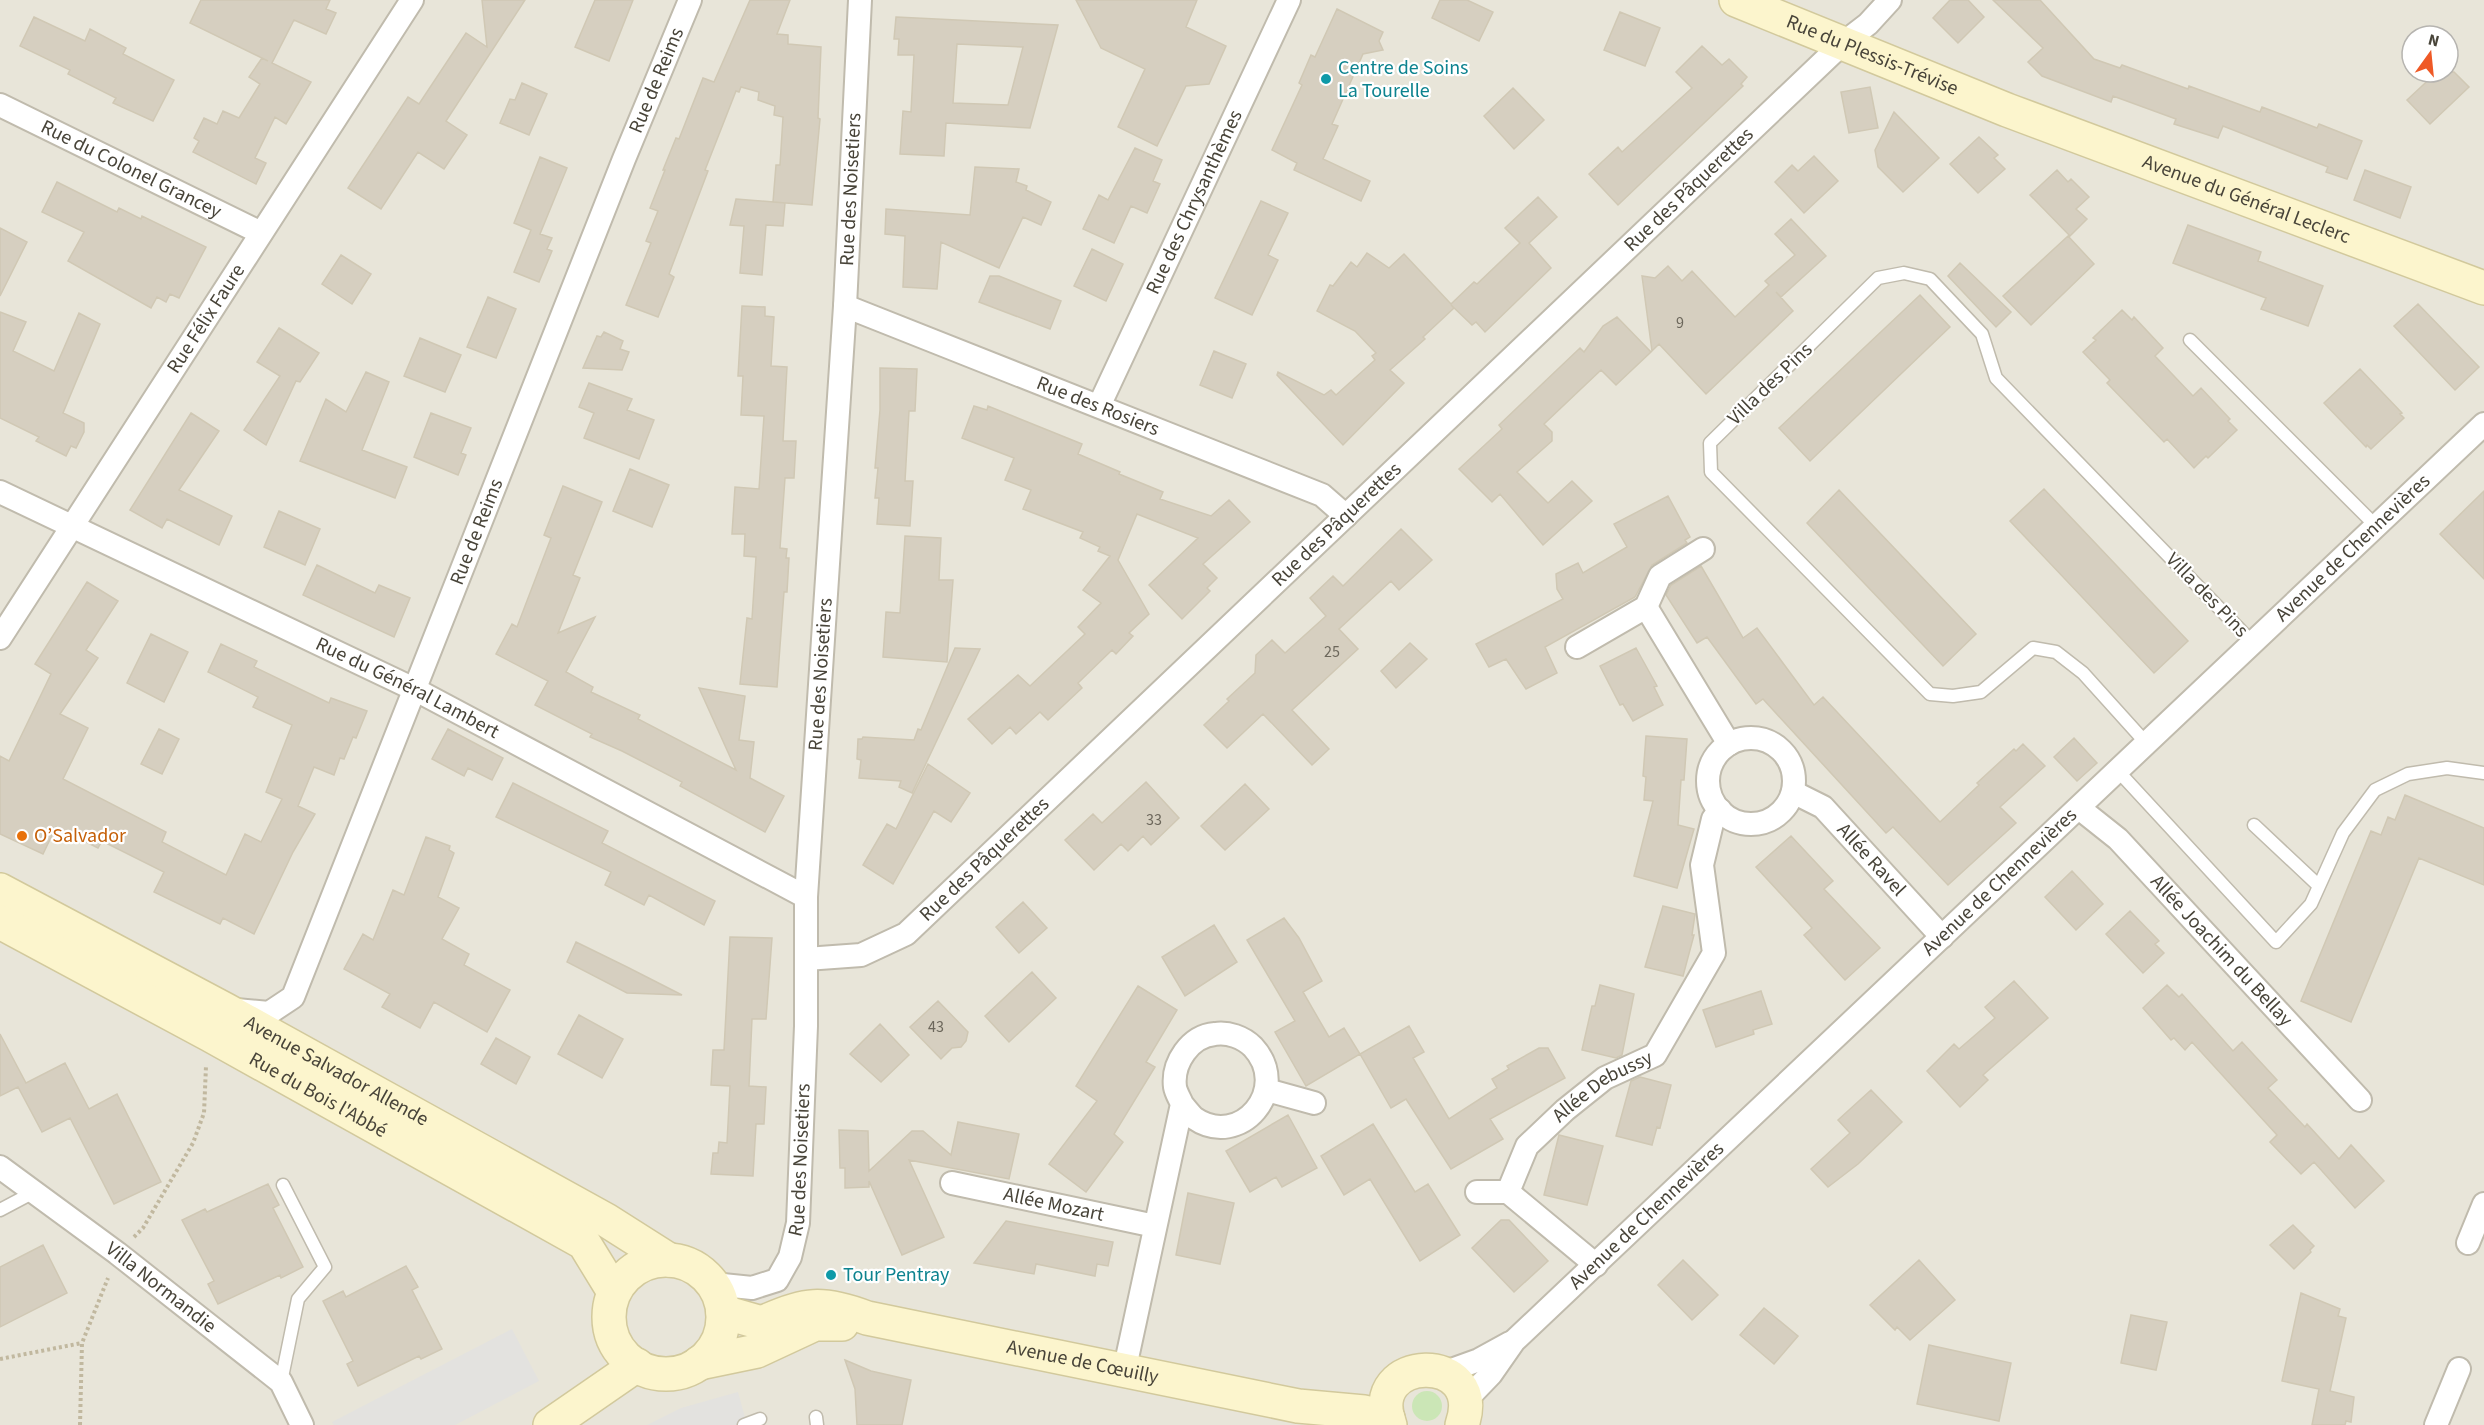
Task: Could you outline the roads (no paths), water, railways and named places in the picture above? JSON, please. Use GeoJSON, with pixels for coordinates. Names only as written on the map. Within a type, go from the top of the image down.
{"type":"FeatureCollection","features":[{"type":"Feature","properties":{"kind":"main road","name":"Rue du Plessis-Trévise"},"geometry":{"type":"LineString","coordinates":[[1736,0],[2007,110]]}},
{"type":"Feature","properties":{"kind":"main road","name":"Avenue du Général Leclerc"},"geometry":{"type":"LineString","coordinates":[[2007,110],[2484,288]]}},
{"type":"Feature","properties":{"kind":"main road","name":"Avenue Salvador Allende"},"geometry":{"type":"LineString","coordinates":[[0,890],[218,1023],[606,1220],[669,1260]]}},
{"type":"Feature","properties":{"kind":"main road","name":"Rue du Bois l'Abbé"},"geometry":{"type":"LineString","coordinates":[[0,921],[218,1023],[584,1243],[614,1292]]}},
{"type":"Feature","properties":{"kind":"main road"},"geometry":{"type":"LineString","coordinates":[[669,1260],[686,1263],[701,1272],[718,1298],[721,1332],[717,1341],[713,1349],[699,1363],[684,1371],[652,1372],[637,1365],[624,1355],[612,1333],[610,1308],[614,1292],[624,1278],[637,1268],[653,1262],[669,1260]]}},
{"type":"Feature","properties":{"kind":"main road","name":"Avenue de Cœuilly"},"geometry":{"type":"LineString","coordinates":[[718,1298],[762,1323],[786,1311],[815,1305],[839,1308],[867,1318],[1124,1372],[1298,1406],[1365,1412],[1389,1422]]}},
{"type":"Feature","properties":{"kind":"main road","name":"Avenue de Cœuilly"},"geometry":{"type":"LineString","coordinates":[[699,1363],[758,1351],[815,1324],[839,1325],[867,1318]]}},
{"type":"Feature","properties":{"kind":"main road"},"geometry":{"type":"LineString","coordinates":[[550,1425],[637,1365]]}},
{"type":"Feature","properties":{"kind":"main road","name":"Avenue de Cœuilly"},"geometry":{"type":"LineString","coordinates":[[1298,1406],[1368,1394],[1418,1369],[1431,1369],[1443,1373]]}},
{"type":"Feature","properties":{"kind":"main road"},"geometry":{"type":"LineString","coordinates":[[1443,1373],[1461,1390],[1466,1416]]}},
{"type":"Feature","properties":{"kind":"main road"},"geometry":{"type":"LineString","coordinates":[[1389,1422],[1386,1406],[1389,1393],[1396,1382]]}},
{"type":"Feature","properties":{"kind":"street","name":"Rue Félix Faure"},"geometry":{"type":"LineString","coordinates":[[0,638],[412,0]]}},
{"type":"Feature","properties":{"kind":"street","name":"Rue de Reims"},"geometry":{"type":"LineString","coordinates":[[218,1023],[269,1013],[293,997],[624,159],[690,0]]}},
{"type":"Feature","properties":{"kind":"street","name":"Rue des Noisetiers"},"geometry":{"type":"LineString","coordinates":[[718,1298],[777,1280],[790,1257],[798,1223],[806,1026],[806,897],[845,306],[860,0]]}},
{"type":"Feature","properties":{"kind":"street","name":"Rue des Chrysanthèmes"},"geometry":{"type":"LineString","coordinates":[[1099,405],[1289,0]]}},
{"type":"Feature","properties":{"kind":"street","name":"Rue des Pâquerettes"},"geometry":{"type":"LineString","coordinates":[[806,959],[861,955],[906,934],[1842,44],[1868,24],[1890,0]]}},
{"type":"Feature","properties":{"kind":"street","name":"Rue du Colonel Grancey"},"geometry":{"type":"LineString","coordinates":[[0,105],[261,233]]}},
{"type":"Feature","properties":{"kind":"street","name":"Rue des Rosiers"},"geometry":{"type":"LineString","coordinates":[[845,306],[1322,495],[1346,516]]}},
{"type":"Feature","properties":{"kind":"street","name":"Avenue de Chennevières"},"geometry":{"type":"LineString","coordinates":[[1466,1416],[1514,1341],[2484,424]]}},
{"type":"Feature","properties":{"kind":"street","name":"Rue du Général Lambert"},"geometry":{"type":"LineString","coordinates":[[0,492],[416,690],[806,897]]}},
{"type":"Feature","properties":{"kind":"street"},"geometry":{"type":"LineString","coordinates":[[1577,647],[1646,607],[1660,576],[1703,549]]}},
{"type":"Feature","properties":{"kind":"street"},"geometry":{"type":"LineString","coordinates":[[1646,607],[1729,744]]}},
{"type":"Feature","properties":{"kind":"street"},"geometry":{"type":"LineString","coordinates":[[1745,738],[1762,739],[1777,747],[1788,760],[1794,775],[1793,792],[1785,807],[1772,818],[1756,824],[1740,823],[1725,815],[1713,802],[1708,786],[1709,770],[1717,755],[1729,744],[1745,738]]}},
{"type":"Feature","properties":{"kind":"street","name":"Allée Ravel"},"geometry":{"type":"LineString","coordinates":[[1793,792],[1823,807],[1942,937]]}},
{"type":"Feature","properties":{"kind":"street","name":"Allée Joachim du Bellay"},"geometry":{"type":"LineString","coordinates":[[2079,808],[2118,838],[2360,1100]]}},
{"type":"Feature","properties":{"kind":"street","name":"Allée Debussy"},"geometry":{"type":"LineString","coordinates":[[1508,1192],[1527,1146],[1564,1110],[1605,1078],[1655,1055],[1714,953],[1702,865],[1713,819],[1720,810]]}},
{"type":"Feature","properties":{"kind":"street"},"geometry":{"type":"LineString","coordinates":[[1213,1034],[1232,1034],[1248,1042],[1261,1055],[1267,1072],[1267,1090],[1259,1107],[1246,1119],[1229,1125],[1210,1125],[1194,1118],[1182,1104],[1175,1088],[1176,1069],[1183,1053],[1196,1040],[1213,1034]]}},
{"type":"Feature","properties":{"kind":"street"},"geometry":{"type":"LineString","coordinates":[[1267,1090],[1314,1103]]}},
{"type":"Feature","properties":{"kind":"street"},"geometry":{"type":"LineString","coordinates":[[1124,1372],[1182,1104]]}},
{"type":"Feature","properties":{"kind":"street","name":"Villa Normandie"},"geometry":{"type":"LineString","coordinates":[[0,1167],[117,1253],[281,1382],[302,1425]]}},
{"type":"Feature","properties":{"kind":"street","name":"Allée Mozart"},"geometry":{"type":"LineString","coordinates":[[952,1183],[1155,1226]]}},
{"type":"Feature","properties":{"kind":"street"},"geometry":{"type":"LineString","coordinates":[[1477,1192],[1508,1192],[1596,1265]]}},
{"type":"Feature","properties":{"kind":"street"},"geometry":{"type":"LineString","coordinates":[[2468,1243],[2484,1204]]}},
{"type":"Feature","properties":{"kind":"street","name":"Avenue de Chennevières"},"geometry":{"type":"LineString","coordinates":[[1443,1373],[1479,1360],[1514,1341]]}},
{"type":"Feature","properties":{"kind":"street"},"geometry":{"type":"LineString","coordinates":[[2436,1425],[2458,1369]]}},
{"type":"Feature","properties":{"kind":"lane","name":"Villa des Pins"},"geometry":{"type":"LineString","coordinates":[[2147,744],[2083,674],[2056,652],[2033,648],[1981,692],[1953,696],[1930,694],[1711,472],[1710,443],[1878,278],[1904,273],[1930,279],[1982,334],[1996,378],[2253,644]]}},
{"type":"Feature","properties":{"kind":"lane"},"geometry":{"type":"LineString","coordinates":[[2190,340],[2376,526]]}},
{"type":"Feature","properties":{"kind":"lane"},"geometry":{"type":"LineString","coordinates":[[2118,771],[2276,942],[2311,904],[2343,833],[2375,790],[2408,774],[2447,768],[2484,773]]}},
{"type":"Feature","properties":{"kind":"lane"},"geometry":{"type":"LineString","coordinates":[[2254,825],[2319,886]]}},
{"type":"Feature","properties":{"kind":"lane"},"geometry":{"type":"LineString","coordinates":[[281,1382],[298,1299],[325,1267],[283,1185]]}},
{"type":"Feature","properties":{"kind":"lane"},"geometry":{"type":"LineString","coordinates":[[0,1210],[34,1192]]}},
{"type":"Feature","properties":{"kind":"lane"},"geometry":{"type":"LineString","coordinates":[[744,1425],[760,1419]]}},
{"type":"Feature","properties":{"kind":"place","name":"Centre de Soins La Tourelle"},"geometry":{"type":"Point","coordinates":[1326,79]}},
{"type":"Feature","properties":{"kind":"place","name":"O’Salvador"},"geometry":{"type":"Point","coordinates":[22,836]}},
{"type":"Feature","properties":{"kind":"place","name":"Tour Pentray"},"geometry":{"type":"Point","coordinates":[831,1275]}}]}
